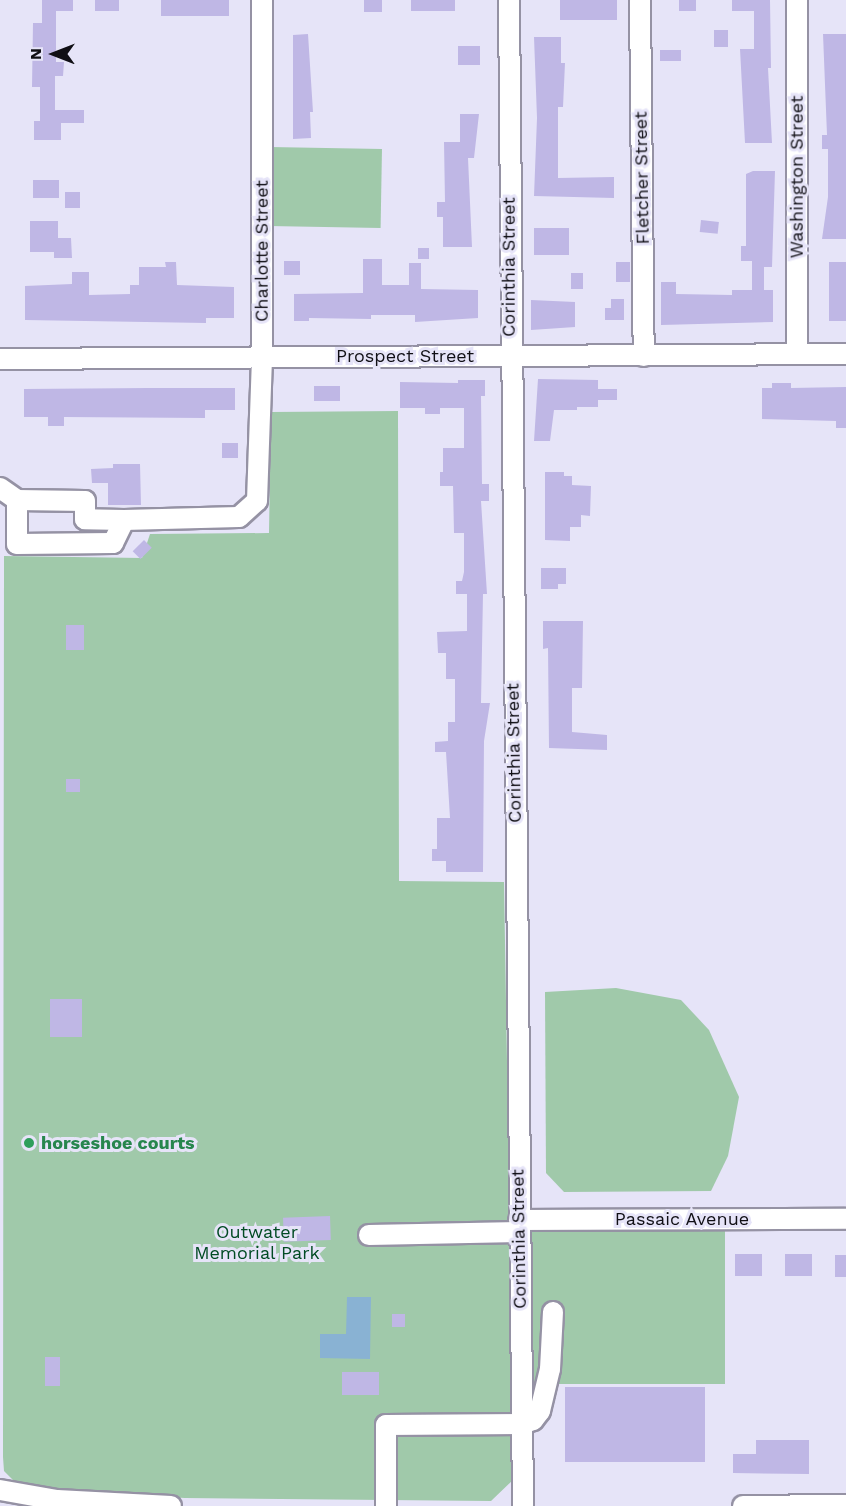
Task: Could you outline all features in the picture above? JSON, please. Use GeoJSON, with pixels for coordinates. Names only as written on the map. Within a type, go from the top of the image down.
{"type":"FeatureCollection","features":[{"type":"Feature","properties":{"kind":"street","name":"Charlotte Street"},"geometry":{"type":"LineString","coordinates":[[123,520],[239,518],[257,501],[262,357],[262,0]]}},
{"type":"Feature","properties":{"kind":"street","name":"Corinthia Street"},"geometry":{"type":"LineString","coordinates":[[509,0],[510,356],[523,1506]]}},
{"type":"Feature","properties":{"kind":"street","name":"Fletcher Street"},"geometry":{"type":"LineString","coordinates":[[640,0],[644,356]]}},
{"type":"Feature","properties":{"kind":"street","name":"Washington Street"},"geometry":{"type":"LineString","coordinates":[[796,0],[797,354]]}},
{"type":"Feature","properties":{"kind":"street","name":"Prospect Street"},"geometry":{"type":"LineString","coordinates":[[0,359],[846,354]]}},
{"type":"Feature","properties":{"kind":"street"},"geometry":{"type":"LineString","coordinates":[[0,488],[17,500],[85,501],[85,519],[123,520],[112,543],[17,544],[17,500]]}},
{"type":"Feature","properties":{"kind":"street","name":"Passaic Avenue"},"geometry":{"type":"LineString","coordinates":[[369,1235],[519,1226],[846,1219]]}},
{"type":"Feature","properties":{"kind":"street"},"geometry":{"type":"LineString","coordinates":[[386,1506],[386,1425],[522,1424],[533,1420],[540,1411],[553,1348],[553,1312]]}},
{"type":"Feature","properties":{"kind":"street"},"geometry":{"type":"LineString","coordinates":[[0,1490],[57,1500],[171,1506]]}},
{"type":"Feature","properties":{"kind":"street"},"geometry":{"type":"LineString","coordinates":[[743,1506],[846,1505]]}},
{"type":"Feature","properties":{"kind":"green space"},"geometry":{"type":"Polygon","coordinates":[[[270,147],[382,149],[381,228],[269,226],[270,147]]]}},
{"type":"Feature","properties":{"kind":"green space","name":"Outwater Memorial Park"},"geometry":{"type":"Polygon","coordinates":[[[398,411],[399,881],[504,882],[514,1479],[491,1501],[185,1498],[36,1490],[17,1484],[4,1471],[3,1457],[4,556],[142,558],[150,534],[269,533],[271,412],[398,411]]]}},
{"type":"Feature","properties":{"kind":"green space"},"geometry":{"type":"Polygon","coordinates":[[[616,988],[681,1000],[709,1030],[739,1097],[728,1156],[711,1191],[564,1192],[546,1173],[545,992],[616,988]]]}},
{"type":"Feature","properties":{"kind":"green space"},"geometry":{"type":"Polygon","coordinates":[[[530,1230],[725,1230],[725,1384],[530,1384],[530,1230]]]}},
{"type":"Feature","properties":{"kind":"water"},"geometry":{"type":"Polygon","coordinates":[[[347,1297],[371,1297],[370,1359],[320,1358],[320,1334],[346,1334],[347,1297]]]}},
{"type":"Feature","properties":{"kind":"building"},"geometry":{"type":"Polygon","coordinates":[[[42,0],[73,0],[73,11],[56,11],[56,62],[64,62],[63,76],[55,76],[55,110],[84,110],[84,123],[61,123],[61,140],[34,140],[34,121],[40,121],[40,87],[32,87],[33,23],[42,23],[42,0]]]}},
{"type":"Feature","properties":{"kind":"building"},"geometry":{"type":"Polygon","coordinates":[[[95,0],[119,0],[119,11],[95,11],[95,0]]]}},
{"type":"Feature","properties":{"kind":"building"},"geometry":{"type":"Polygon","coordinates":[[[161,0],[229,0],[229,16],[161,16],[161,0]]]}},
{"type":"Feature","properties":{"kind":"building"},"geometry":{"type":"Polygon","coordinates":[[[364,0],[382,0],[382,12],[364,12],[364,0]]]}},
{"type":"Feature","properties":{"kind":"building"},"geometry":{"type":"Polygon","coordinates":[[[411,0],[455,0],[455,11],[411,11],[411,0]]]}},
{"type":"Feature","properties":{"kind":"building"},"geometry":{"type":"Polygon","coordinates":[[[560,0],[617,0],[617,20],[560,20],[560,0]]]}},
{"type":"Feature","properties":{"kind":"building"},"geometry":{"type":"Polygon","coordinates":[[[679,0],[696,0],[696,11],[679,11],[679,0]]]}},
{"type":"Feature","properties":{"kind":"building"},"geometry":{"type":"Polygon","coordinates":[[[732,0],[770,0],[771,68],[768,68],[772,143],[745,143],[740,49],[754,49],[754,11],[732,11],[732,0]]]}},
{"type":"Feature","properties":{"kind":"building"},"geometry":{"type":"Polygon","coordinates":[[[714,30],[728,30],[728,47],[714,47],[714,30]]]}},
{"type":"Feature","properties":{"kind":"building"},"geometry":{"type":"Polygon","coordinates":[[[308,34],[313,112],[310,112],[311,138],[293,139],[293,35],[308,34]]]}},
{"type":"Feature","properties":{"kind":"building"},"geometry":{"type":"Polygon","coordinates":[[[823,34],[846,34],[846,239],[822,239],[828,197],[828,149],[822,149],[822,135],[827,135],[823,34]]]}},
{"type":"Feature","properties":{"kind":"building"},"geometry":{"type":"Polygon","coordinates":[[[534,37],[561,37],[561,63],[565,63],[563,107],[558,107],[558,178],[614,177],[614,198],[534,196],[537,118],[534,37]]]}},
{"type":"Feature","properties":{"kind":"building"},"geometry":{"type":"Polygon","coordinates":[[[458,46],[480,46],[480,65],[458,65],[458,46]]]}},
{"type":"Feature","properties":{"kind":"building"},"geometry":{"type":"Polygon","coordinates":[[[660,50],[681,50],[681,61],[660,61],[660,50]]]}},
{"type":"Feature","properties":{"kind":"building"},"geometry":{"type":"Polygon","coordinates":[[[460,114],[479,114],[474,158],[468,158],[472,247],[443,247],[443,217],[437,217],[437,202],[445,202],[444,142],[460,142],[460,114]]]}},
{"type":"Feature","properties":{"kind":"building"},"geometry":{"type":"Polygon","coordinates":[[[753,171],[775,171],[772,267],[764,267],[764,290],[773,290],[773,322],[661,325],[661,282],[676,282],[676,294],[732,295],[732,290],[752,290],[752,261],[741,261],[741,246],[746,246],[746,174],[753,171]]]}},
{"type":"Feature","properties":{"kind":"building"},"geometry":{"type":"Polygon","coordinates":[[[33,180],[59,180],[59,198],[33,198],[33,180]]]}},
{"type":"Feature","properties":{"kind":"building"},"geometry":{"type":"Polygon","coordinates":[[[65,192],[80,192],[80,208],[65,208],[65,192]]]}},
{"type":"Feature","properties":{"kind":"building"},"geometry":{"type":"Polygon","coordinates":[[[701,220],[719,222],[718,234],[700,232],[701,220]]]}},
{"type":"Feature","properties":{"kind":"building"},"geometry":{"type":"Polygon","coordinates":[[[30,221],[58,221],[58,238],[71,238],[72,258],[54,258],[54,252],[30,252],[30,221]]]}},
{"type":"Feature","properties":{"kind":"building"},"geometry":{"type":"Polygon","coordinates":[[[534,228],[569,228],[569,255],[534,255],[534,228]]]}},
{"type":"Feature","properties":{"kind":"building"},"geometry":{"type":"Polygon","coordinates":[[[418,248],[429,248],[429,259],[418,259],[418,248]]]}},
{"type":"Feature","properties":{"kind":"building"},"geometry":{"type":"Polygon","coordinates":[[[363,259],[382,259],[382,285],[409,285],[409,263],[421,263],[421,289],[478,290],[478,318],[415,322],[415,315],[371,315],[371,319],[309,318],[309,321],[294,321],[294,294],[363,293],[363,259]]]}},
{"type":"Feature","properties":{"kind":"building"},"geometry":{"type":"Polygon","coordinates":[[[284,261],[300,261],[300,275],[284,275],[284,261]]]}},
{"type":"Feature","properties":{"kind":"building"},"geometry":{"type":"Polygon","coordinates":[[[165,262],[176,262],[177,285],[234,287],[234,318],[206,318],[206,323],[25,320],[25,286],[72,284],[72,272],[89,272],[89,295],[130,294],[130,285],[139,285],[139,267],[166,267],[165,262]]]}},
{"type":"Feature","properties":{"kind":"building"},"geometry":{"type":"Polygon","coordinates":[[[616,262],[630,262],[630,282],[616,282],[616,262]]]}},
{"type":"Feature","properties":{"kind":"building"},"geometry":{"type":"Polygon","coordinates":[[[829,262],[846,262],[846,321],[829,321],[829,262]]]}},
{"type":"Feature","properties":{"kind":"building"},"geometry":{"type":"Polygon","coordinates":[[[571,273],[583,273],[583,289],[571,289],[571,273]]]}},
{"type":"Feature","properties":{"kind":"building"},"geometry":{"type":"Polygon","coordinates":[[[611,299],[624,299],[624,320],[605,320],[605,308],[611,308],[611,299]]]}},
{"type":"Feature","properties":{"kind":"building"},"geometry":{"type":"Polygon","coordinates":[[[531,300],[575,302],[575,327],[531,330],[531,300]]]}},
{"type":"Feature","properties":{"kind":"building"},"geometry":{"type":"Polygon","coordinates":[[[538,379],[598,380],[598,389],[617,389],[617,400],[598,400],[598,407],[554,410],[550,441],[534,441],[538,379]]]}},
{"type":"Feature","properties":{"kind":"building"},"geometry":{"type":"Polygon","coordinates":[[[458,380],[485,380],[485,396],[481,396],[482,484],[489,484],[489,501],[481,501],[487,594],[483,594],[481,703],[490,703],[484,741],[483,872],[446,872],[446,861],[432,861],[432,849],[437,849],[437,818],[450,818],[446,752],[435,752],[435,742],[448,741],[448,722],[455,722],[455,679],[446,679],[446,653],[438,653],[437,632],[467,631],[467,594],[456,594],[456,581],[462,581],[464,572],[464,533],[454,533],[453,486],[440,486],[440,472],[443,472],[443,448],[464,448],[464,408],[440,408],[440,414],[425,414],[425,408],[400,408],[400,382],[458,383],[458,380]]]}},
{"type":"Feature","properties":{"kind":"building"},"geometry":{"type":"Polygon","coordinates":[[[772,383],[791,383],[791,388],[846,387],[846,428],[836,428],[836,421],[762,419],[762,388],[772,388],[772,383]]]}},
{"type":"Feature","properties":{"kind":"building"},"geometry":{"type":"Polygon","coordinates":[[[314,386],[340,386],[340,401],[314,401],[314,386]]]}},
{"type":"Feature","properties":{"kind":"building"},"geometry":{"type":"Polygon","coordinates":[[[235,388],[235,410],[205,410],[205,418],[64,417],[64,426],[48,426],[48,417],[24,417],[24,389],[235,388]]]}},
{"type":"Feature","properties":{"kind":"building"},"geometry":{"type":"Polygon","coordinates":[[[222,443],[238,443],[238,458],[222,458],[222,443]]]}},
{"type":"Feature","properties":{"kind":"building"},"geometry":{"type":"Polygon","coordinates":[[[113,464],[140,464],[141,505],[108,505],[108,483],[92,483],[91,469],[113,468],[113,464]]]}},
{"type":"Feature","properties":{"kind":"building"},"geometry":{"type":"Polygon","coordinates":[[[545,472],[564,472],[564,476],[572,476],[572,485],[591,486],[590,516],[581,515],[581,527],[570,527],[570,541],[545,540],[545,472]]]}},
{"type":"Feature","properties":{"kind":"building"},"geometry":{"type":"Polygon","coordinates":[[[144,540],[152,548],[140,559],[133,551],[144,540]]]}},
{"type":"Feature","properties":{"kind":"building"},"geometry":{"type":"Polygon","coordinates":[[[541,568],[566,568],[566,584],[558,584],[558,589],[541,589],[541,568]]]}},
{"type":"Feature","properties":{"kind":"building"},"geometry":{"type":"Polygon","coordinates":[[[543,621],[583,621],[582,688],[572,688],[572,732],[607,735],[607,750],[549,748],[548,648],[543,649],[543,621]]]}},
{"type":"Feature","properties":{"kind":"building"},"geometry":{"type":"Polygon","coordinates":[[[66,625],[84,625],[84,650],[66,650],[66,625]]]}},
{"type":"Feature","properties":{"kind":"building"},"geometry":{"type":"Polygon","coordinates":[[[66,779],[80,779],[80,792],[66,792],[66,779]]]}},
{"type":"Feature","properties":{"kind":"building"},"geometry":{"type":"Polygon","coordinates":[[[50,999],[82,999],[82,1037],[50,1037],[50,999]]]}},
{"type":"Feature","properties":{"kind":"building"},"geometry":{"type":"Polygon","coordinates":[[[330,1216],[331,1240],[284,1242],[283,1218],[330,1216]]]}},
{"type":"Feature","properties":{"kind":"building"},"geometry":{"type":"Polygon","coordinates":[[[735,1254],[762,1254],[762,1276],[735,1276],[735,1254]]]}},
{"type":"Feature","properties":{"kind":"building"},"geometry":{"type":"Polygon","coordinates":[[[785,1254],[812,1254],[812,1276],[785,1276],[785,1254]]]}},
{"type":"Feature","properties":{"kind":"building"},"geometry":{"type":"Polygon","coordinates":[[[835,1255],[846,1255],[846,1277],[835,1277],[835,1255]]]}},
{"type":"Feature","properties":{"kind":"building"},"geometry":{"type":"Polygon","coordinates":[[[392,1314],[405,1314],[405,1327],[392,1327],[392,1314]]]}},
{"type":"Feature","properties":{"kind":"building"},"geometry":{"type":"Polygon","coordinates":[[[45,1357],[60,1357],[60,1386],[45,1386],[45,1357]]]}},
{"type":"Feature","properties":{"kind":"building"},"geometry":{"type":"Polygon","coordinates":[[[342,1372],[379,1372],[379,1395],[342,1395],[342,1372]]]}},
{"type":"Feature","properties":{"kind":"building"},"geometry":{"type":"Polygon","coordinates":[[[565,1387],[705,1387],[705,1462],[565,1462],[565,1387]]]}},
{"type":"Feature","properties":{"kind":"building"},"geometry":{"type":"Polygon","coordinates":[[[756,1440],[809,1440],[809,1474],[733,1473],[733,1454],[756,1454],[756,1440]]]}},
{"type":"Feature","properties":{"kind":"place","name":"horseshoe courts"},"geometry":{"type":"Point","coordinates":[29,1143]}}]}
